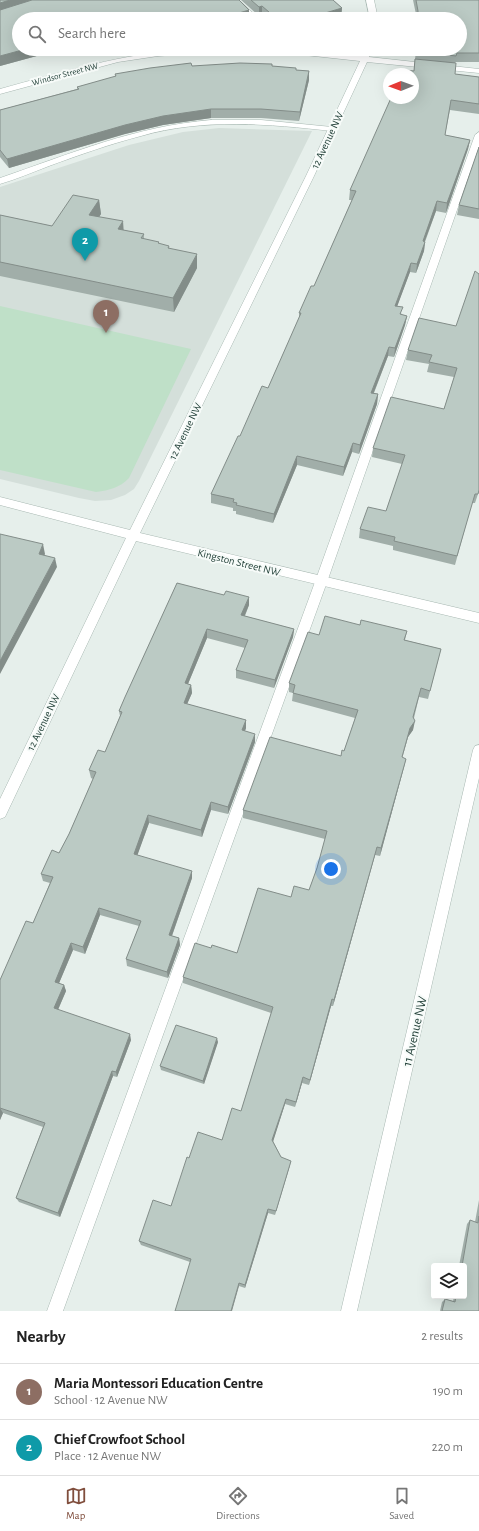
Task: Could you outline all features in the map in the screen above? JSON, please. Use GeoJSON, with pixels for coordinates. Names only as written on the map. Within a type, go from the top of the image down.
{"type":"FeatureCollection","features":[{"type":"Feature","properties":{"kind":"street"},"geometry":{"type":"LineString","coordinates":[[235,0],[248,12]]}},
{"type":"Feature","properties":{"kind":"street"},"geometry":{"type":"LineString","coordinates":[[370,0],[373,12]]}},
{"type":"Feature","properties":{"kind":"street","name":"Windsor Street NW"},"geometry":{"type":"LineString","coordinates":[[0,92],[78,69],[142,56]]}},
{"type":"Feature","properties":{"kind":"street","name":"12 Avenue NW"},"geometry":{"type":"LineString","coordinates":[[0,813],[133,536],[310,176],[366,56]]}},
{"type":"Feature","properties":{"kind":"street"},"geometry":{"type":"LineString","coordinates":[[379,56],[479,72]]}},
{"type":"Feature","properties":{"kind":"street"},"geometry":{"type":"LineString","coordinates":[[0,181],[142,132],[166,127],[216,123],[288,124],[332,129]]}},
{"type":"Feature","properties":{"kind":"street"},"geometry":{"type":"LineString","coordinates":[[55,1311],[321,582],[479,135]]}},
{"type":"Feature","properties":{"kind":"street","name":"Kingston Street NW"},"geometry":{"type":"LineString","coordinates":[[0,501],[133,536],[321,582],[479,618]]}},
{"type":"Feature","properties":{"kind":"street","name":"11 Avenue NW"},"geometry":{"type":"LineString","coordinates":[[349,1311],[479,750]]}},
{"type":"Feature","properties":{"kind":"shaded area"},"geometry":{"type":"Polygon","coordinates":[[[219,128],[312,131],[139,481],[134,489],[125,495],[111,500],[95,501],[0,479],[0,187],[129,145],[183,132],[219,128]]]}},
{"type":"Feature","properties":{"kind":"green space"},"geometry":{"type":"Polygon","coordinates":[[[0,306],[191,349],[129,478],[122,484],[110,489],[96,492],[0,470],[0,306]]]}},
{"type":"Feature","properties":{"kind":"building"},"geometry":{"type":"Polygon","coordinates":[[[0,0],[10,0],[0,3],[0,0]]]}},
{"type":"Feature","properties":{"kind":"building"},"geometry":{"type":"Polygon","coordinates":[[[32,0],[239,0],[249,10],[242,12],[12,12],[12,53],[0,56],[0,10],[32,0]]]}},
{"type":"Feature","properties":{"kind":"building"},"geometry":{"type":"Polygon","coordinates":[[[251,0],[333,0],[342,8],[329,12],[269,12],[262,6],[259,7],[251,0]]]}},
{"type":"Feature","properties":{"kind":"building"},"geometry":{"type":"Polygon","coordinates":[[[416,0],[479,0],[479,53],[467,53],[467,12],[418,11],[416,0]]]}},
{"type":"Feature","properties":{"kind":"building"},"geometry":{"type":"Polygon","coordinates":[[[415,59],[456,63],[455,74],[479,77],[479,104],[451,100],[445,135],[470,140],[447,203],[437,201],[423,241],[425,242],[417,264],[411,263],[395,306],[403,307],[400,314],[407,316],[395,348],[389,347],[371,393],[378,394],[360,445],[353,443],[344,467],[297,456],[274,514],[236,505],[237,503],[233,502],[234,499],[211,494],[238,436],[240,436],[262,386],[268,388],[301,313],[299,313],[311,286],[314,286],[356,191],[350,190],[388,104],[419,104],[419,68],[414,68],[415,59]]]}},
{"type":"Feature","properties":{"kind":"building"},"geometry":{"type":"Polygon","coordinates":[[[191,63],[192,66],[240,63],[272,64],[272,66],[296,68],[296,70],[309,71],[300,112],[261,109],[211,109],[163,116],[125,125],[7,159],[0,150],[0,110],[79,89],[77,87],[116,76],[115,74],[191,63]]]}},
{"type":"Feature","properties":{"kind":"building"},"geometry":{"type":"Polygon","coordinates":[[[479,147],[479,209],[459,205],[479,147]]]}},
{"type":"Feature","properties":{"kind":"building"},"geometry":{"type":"Polygon","coordinates":[[[73,195],[99,200],[89,215],[123,221],[118,229],[144,234],[141,238],[159,242],[158,243],[169,246],[168,248],[197,254],[173,298],[0,262],[0,215],[52,226],[73,195]]]}},
{"type":"Feature","properties":{"kind":"building"},"geometry":{"type":"Polygon","coordinates":[[[475,271],[479,274],[479,490],[478,494],[475,494],[457,556],[394,541],[395,537],[360,529],[368,507],[386,511],[405,455],[373,448],[391,397],[444,409],[457,368],[429,362],[432,355],[408,350],[419,318],[456,326],[475,271]]]}},
{"type":"Feature","properties":{"kind":"building"},"geometry":{"type":"Polygon","coordinates":[[[0,534],[43,544],[39,554],[55,558],[0,661],[0,534]]]}},
{"type":"Feature","properties":{"kind":"building"},"geometry":{"type":"Polygon","coordinates":[[[177,583],[224,595],[226,591],[249,597],[241,615],[294,629],[275,680],[236,670],[248,640],[207,629],[185,683],[191,685],[184,703],[246,720],[242,730],[255,734],[228,807],[211,802],[201,830],[148,815],[134,854],[192,871],[169,935],[179,938],[167,972],[126,959],[141,921],[99,908],[83,947],[71,943],[55,982],[64,985],[54,1008],[130,1034],[116,1072],[112,1071],[58,1213],[16,1198],[45,1123],[0,1108],[0,980],[26,921],[33,923],[53,877],[41,874],[52,850],[59,853],[69,834],[96,772],[89,770],[98,750],[105,752],[122,712],[119,711],[177,583]]]}},
{"type":"Feature","properties":{"kind":"building"},"geometry":{"type":"Polygon","coordinates":[[[325,616],[360,625],[361,620],[407,631],[404,640],[441,649],[430,691],[421,688],[413,717],[415,721],[410,728],[402,757],[406,759],[381,848],[377,847],[334,1000],[332,999],[310,1080],[303,1077],[296,1102],[286,1099],[272,1140],[281,1157],[291,1161],[276,1211],[268,1209],[245,1285],[239,1283],[231,1311],[175,1311],[191,1259],[139,1241],[153,1200],[171,1206],[187,1157],[189,1158],[198,1132],[222,1140],[232,1108],[241,1111],[273,1007],[183,977],[195,943],[211,948],[212,945],[237,953],[258,888],[291,897],[294,886],[309,890],[317,868],[327,831],[243,810],[270,737],[341,756],[342,750],[344,751],[358,710],[293,693],[295,685],[289,683],[308,632],[319,635],[325,616]]]}},
{"type":"Feature","properties":{"kind":"building"},"geometry":{"type":"Polygon","coordinates":[[[176,1025],[217,1038],[203,1081],[160,1066],[176,1025]]]}},
{"type":"Feature","properties":{"kind":"building"},"geometry":{"type":"Polygon","coordinates":[[[479,1216],[479,1311],[442,1311],[445,1299],[455,1302],[456,1299],[467,1299],[467,1263],[463,1263],[470,1220],[478,1223],[479,1216]]]}},
{"type":"Feature","properties":{"kind":"place","name":"Chief Crowfoot School"},"geometry":{"type":"Point","coordinates":[85,261]}},
{"type":"Feature","properties":{"kind":"place","name":"Maria Montessori Education Centre"},"geometry":{"type":"Point","coordinates":[106,333]}}]}
